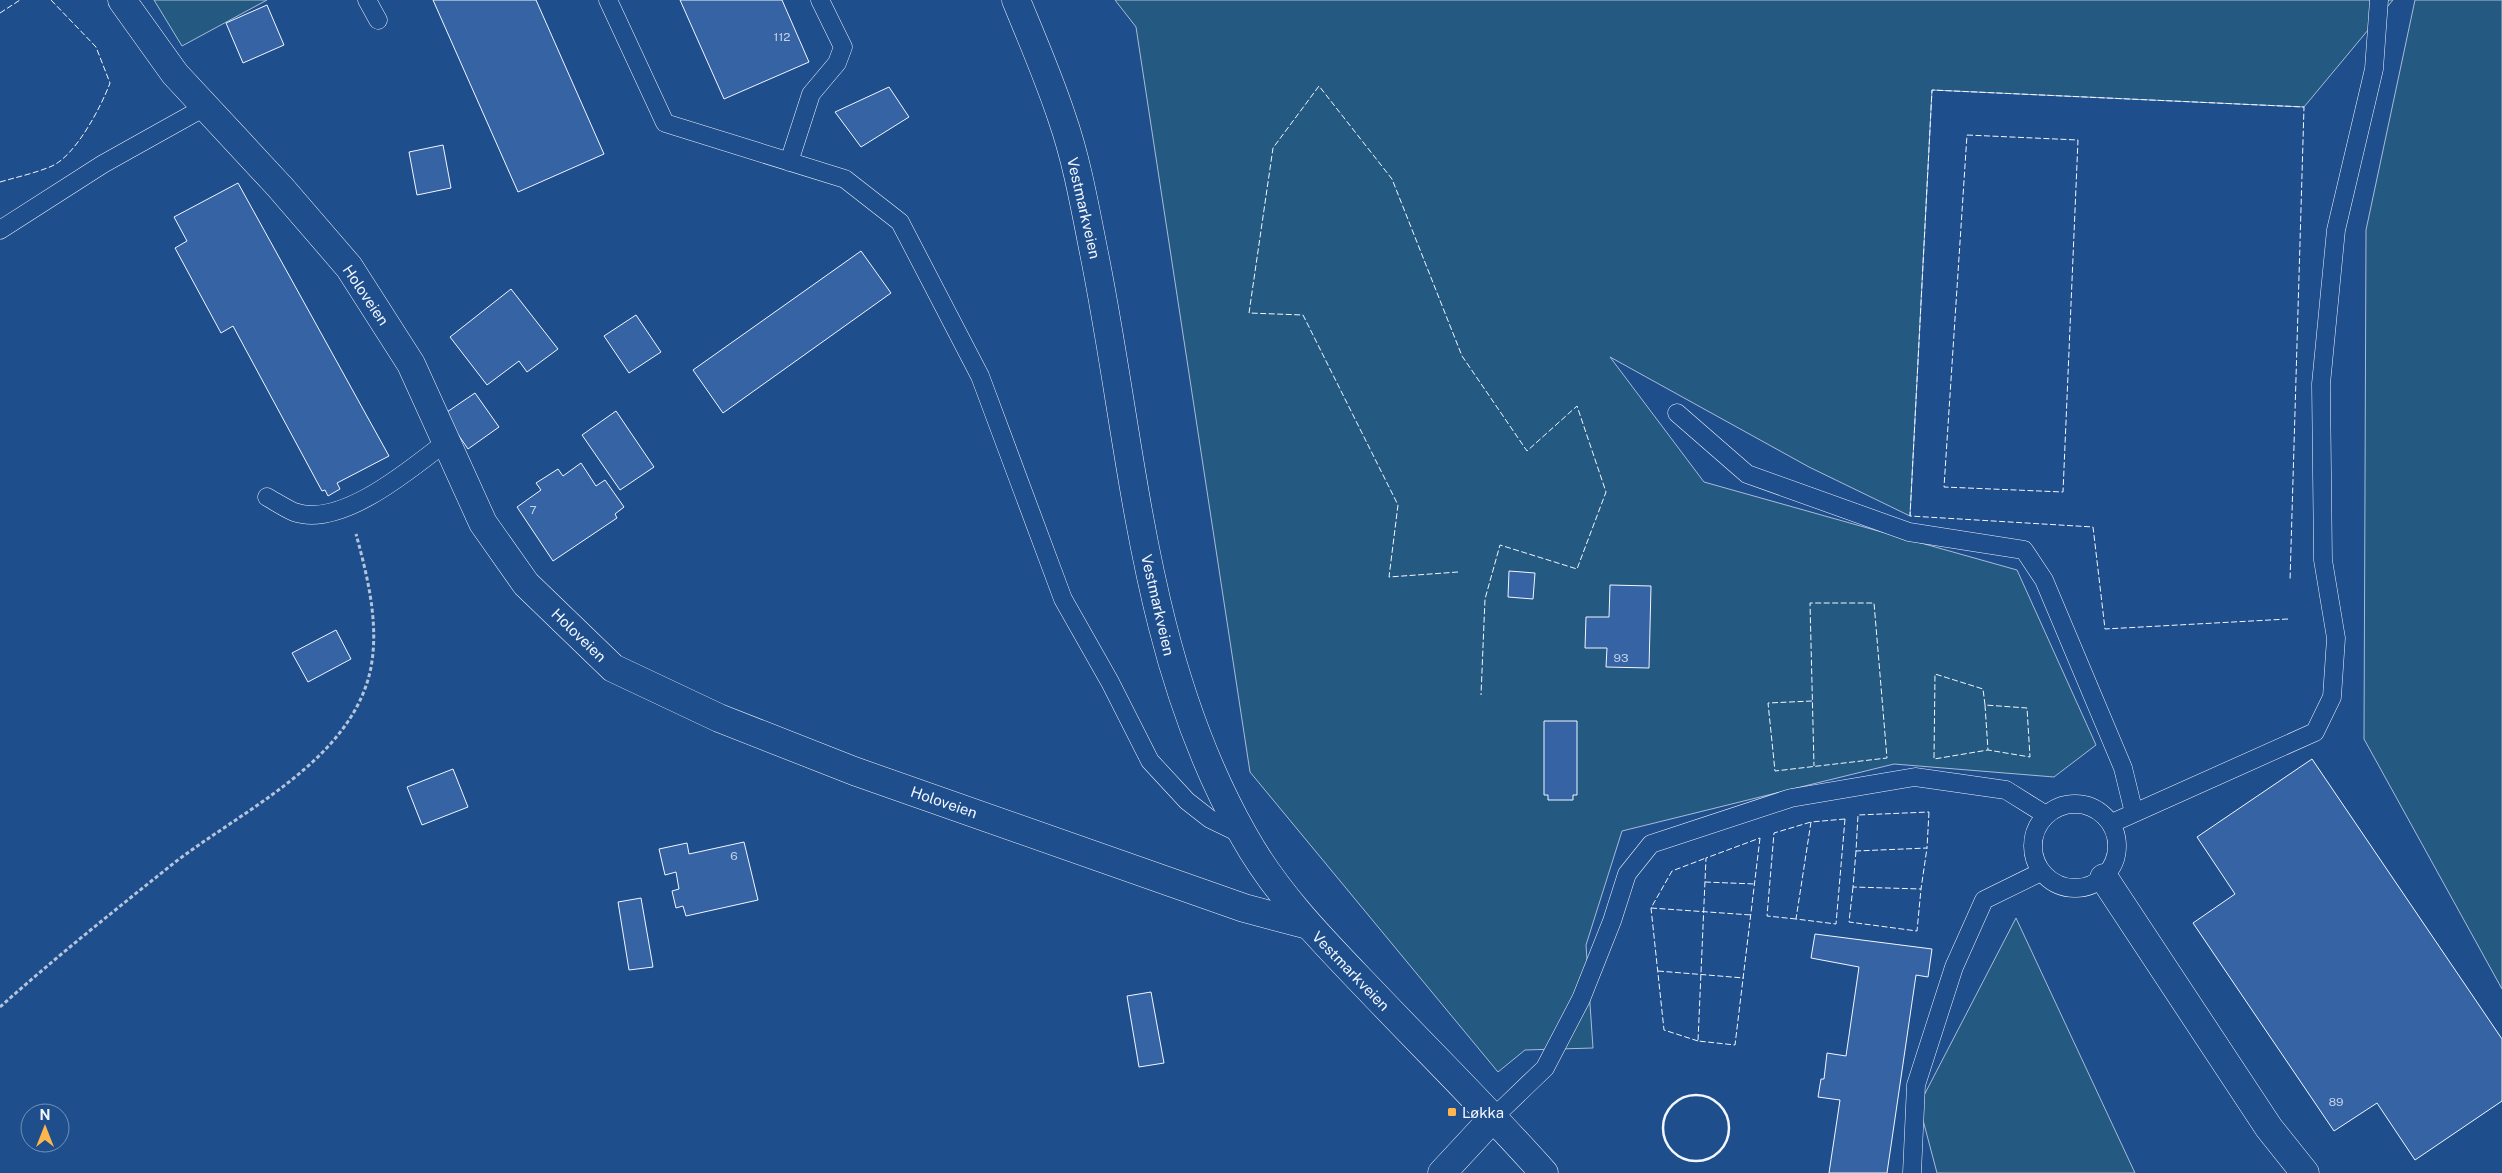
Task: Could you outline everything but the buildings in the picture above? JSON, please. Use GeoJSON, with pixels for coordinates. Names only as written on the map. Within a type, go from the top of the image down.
{"type":"FeatureCollection","features":[{"type":"Feature","properties":{"kind":"street","name":"Holoveien"},"geometry":{"type":"LineString","coordinates":[[122,0],[175,74],[280,187],[349,267],[411,364],[483,523],[526,584],[613,668],[719,718],[854,771],[1244,908],[1308,925]]}},
{"type":"Feature","properties":{"kind":"street","name":"Vestmarkveien"},"geometry":{"type":"LineString","coordinates":[[1016,0],[1063,119],[1079,182],[1095,255],[1148,570],[1172,664],[1202,748],[1243,835],[1272,880],[1308,925],[1494,1117],[1544,1173]]}},
{"type":"Feature","properties":{"kind":"street"},"geometry":{"type":"LineString","coordinates":[[2104,878],[2269,1128],[2305,1173]]}},
{"type":"Feature","properties":{"kind":"street"},"geometry":{"type":"LineString","coordinates":[[1442,1173],[1494,1117]]}},
{"type":"Feature","properties":{"kind":"lane"},"geometry":{"type":"LineString","coordinates":[[367,0],[378,20]]}},
{"type":"Feature","properties":{"kind":"lane"},"geometry":{"type":"LineString","coordinates":[[608,0],[665,123],[845,179],[900,222],[980,376],[1063,599],[1110,682],[1150,761],[1187,801],[1210,819],[1243,835]]}},
{"type":"Feature","properties":{"kind":"lane"},"geometry":{"type":"LineString","coordinates":[[788,162],[811,94],[837,63],[843,47],[820,0]]}},
{"type":"Feature","properties":{"kind":"lane"},"geometry":{"type":"LineString","coordinates":[[2112,823],[2315,732],[2332,697],[2336,638],[2323,560],[2321,384],[2336,230],[2374,69],[2379,0]]}},
{"type":"Feature","properties":{"kind":"lane"},"geometry":{"type":"LineString","coordinates":[[0,230],[103,164],[206,107]]}},
{"type":"Feature","properties":{"kind":"lane"},"geometry":{"type":"LineString","coordinates":[[1677,412],[1747,474],[1909,532],[2024,550],[2044,580],[2123,768],[2134,813]]}},
{"type":"Feature","properties":{"kind":"lane"},"geometry":{"type":"LineString","coordinates":[[267,497],[295,512],[316,515],[349,507],[394,482],[447,441]]}},
{"type":"Feature","properties":{"kind":"lane"},"geometry":{"type":"LineString","coordinates":[[1494,1117],[1546,1068],[1581,999],[1612,922],[1627,874],[1651,844],[1791,798],[1914,777],[2006,790],[2046,814]]}},
{"type":"Feature","properties":{"kind":"lane"},"geometry":{"type":"LineString","coordinates":[[2068,804],[2093,807],[2112,823],[2118,842],[2116,861],[2104,878],[2084,888],[2060,886],[2042,872],[2033,853],[2035,832],[2046,814],[2068,804]]}},
{"type":"Feature","properties":{"kind":"lane"},"geometry":{"type":"LineString","coordinates":[[1912,1173],[1916,1085],[1954,967],[1984,900],[2042,872]]}},
{"type":"Feature","properties":{"kind":"path"},"geometry":{"type":"LineString","coordinates":[[0,1008],[38,973],[176,862],[288,782],[330,745],[356,708],[370,673],[374,637],[366,572],[349,507]]}},
{"type":"Feature","properties":{"kind":"shaded area"},"geometry":{"type":"Polygon","coordinates":[[[154,0],[267,0],[182,46],[154,0]]]}},
{"type":"Feature","properties":{"kind":"shaded area"},"geometry":{"type":"Polygon","coordinates":[[[1115,0],[2393,0],[2304,107],[1932,90],[1910,516],[1809,467],[1610,357],[1704,482],[2017,570],[2096,745],[2054,777],[1894,764],[1622,831],[1586,945],[1593,1048],[1525,1050],[1498,1072],[1250,772],[1136,27],[1115,0]]]}},
{"type":"Feature","properties":{"kind":"shaded area"},"geometry":{"type":"Polygon","coordinates":[[[2415,0],[2502,0],[2502,989],[2364,739],[2366,230],[2415,0]]]}},
{"type":"Feature","properties":{"kind":"shaded area"},"geometry":{"type":"Polygon","coordinates":[[[2016,918],[2135,1173],[1937,1173],[1919,1105],[2016,918]]]}},
{"type":"Feature","properties":{"kind":"fence"},"geometry":{"type":"LineString","coordinates":[[0,13],[20,0]]}},
{"type":"Feature","properties":{"kind":"fence"},"geometry":{"type":"LineString","coordinates":[[0,182],[52,166],[70,152],[87,129],[101,105],[110,83],[96,47],[51,0]]}},
{"type":"Feature","properties":{"kind":"fence"},"geometry":{"type":"LineString","coordinates":[[1458,572],[1389,577],[1398,505],[1303,315],[1249,313],[1273,148],[1319,86],[1392,179],[1462,356],[1527,451],[1577,406],[1606,492],[1577,569],[1500,545],[1485,599],[1481,695]]}},
{"type":"Feature","properties":{"kind":"fence"},"geometry":{"type":"LineString","coordinates":[[2288,619],[2105,629],[2093,527],[1910,516],[1932,90],[2304,107],[2290,581]]}},
{"type":"Feature","properties":{"kind":"fence"},"geometry":{"type":"LineString","coordinates":[[1967,135],[2078,140],[2063,492],[1944,487],[1967,135]]}},
{"type":"Feature","properties":{"kind":"fence"},"geometry":{"type":"LineString","coordinates":[[1812,701],[1768,703],[1775,771],[1887,758],[1874,603],[1810,603],[1814,766]]}},
{"type":"Feature","properties":{"kind":"fence"},"geometry":{"type":"LineString","coordinates":[[1985,705],[1983,689],[1935,674],[1934,759],[1988,750],[2030,757],[2027,708],[1985,705],[1988,750]]}},
{"type":"Feature","properties":{"kind":"fence"},"geometry":{"type":"LineString","coordinates":[[1929,812],[1927,848],[1856,851],[1858,815],[1929,812]]}},
{"type":"Feature","properties":{"kind":"fence"},"geometry":{"type":"LineString","coordinates":[[1845,819],[1836,924],[1796,919],[1811,822],[1845,819]]}},
{"type":"Feature","properties":{"kind":"fence"},"geometry":{"type":"LineString","coordinates":[[1796,919],[1767,916],[1774,833],[1811,822]]}},
{"type":"Feature","properties":{"kind":"fence"},"geometry":{"type":"LineString","coordinates":[[1760,838],[1735,1045],[1698,1041],[1706,858],[1760,838]]}},
{"type":"Feature","properties":{"kind":"fence"},"geometry":{"type":"LineString","coordinates":[[1856,851],[1853,887],[1921,889],[1927,848]]}},
{"type":"Feature","properties":{"kind":"fence"},"geometry":{"type":"LineString","coordinates":[[1698,1041],[1664,1030],[1651,908],[1672,871],[1706,858]]}},
{"type":"Feature","properties":{"kind":"fence"},"geometry":{"type":"LineString","coordinates":[[1705,882],[1755,884]]}},
{"type":"Feature","properties":{"kind":"fence"},"geometry":{"type":"LineString","coordinates":[[1853,887],[1849,922],[1917,931],[1921,889]]}},
{"type":"Feature","properties":{"kind":"fence"},"geometry":{"type":"LineString","coordinates":[[1651,908],[1751,915]]}},
{"type":"Feature","properties":{"kind":"fence"},"geometry":{"type":"LineString","coordinates":[[1658,971],[1744,978]]}},
{"type":"Feature","properties":{"kind":"wall"},"geometry":{"type":"LineString","coordinates":[[1696,1095],[1709,1098],[1719,1105],[1726,1115],[1729,1128],[1726,1141],[1719,1151],[1709,1158],[1696,1161],[1683,1158],[1673,1151],[1666,1141],[1663,1128],[1666,1115],[1673,1105],[1683,1098],[1696,1095]]}},
{"type":"Feature","properties":{"kind":"place","name":"Løkka"},"geometry":{"type":"Point","coordinates":[1452,1112]}}]}
